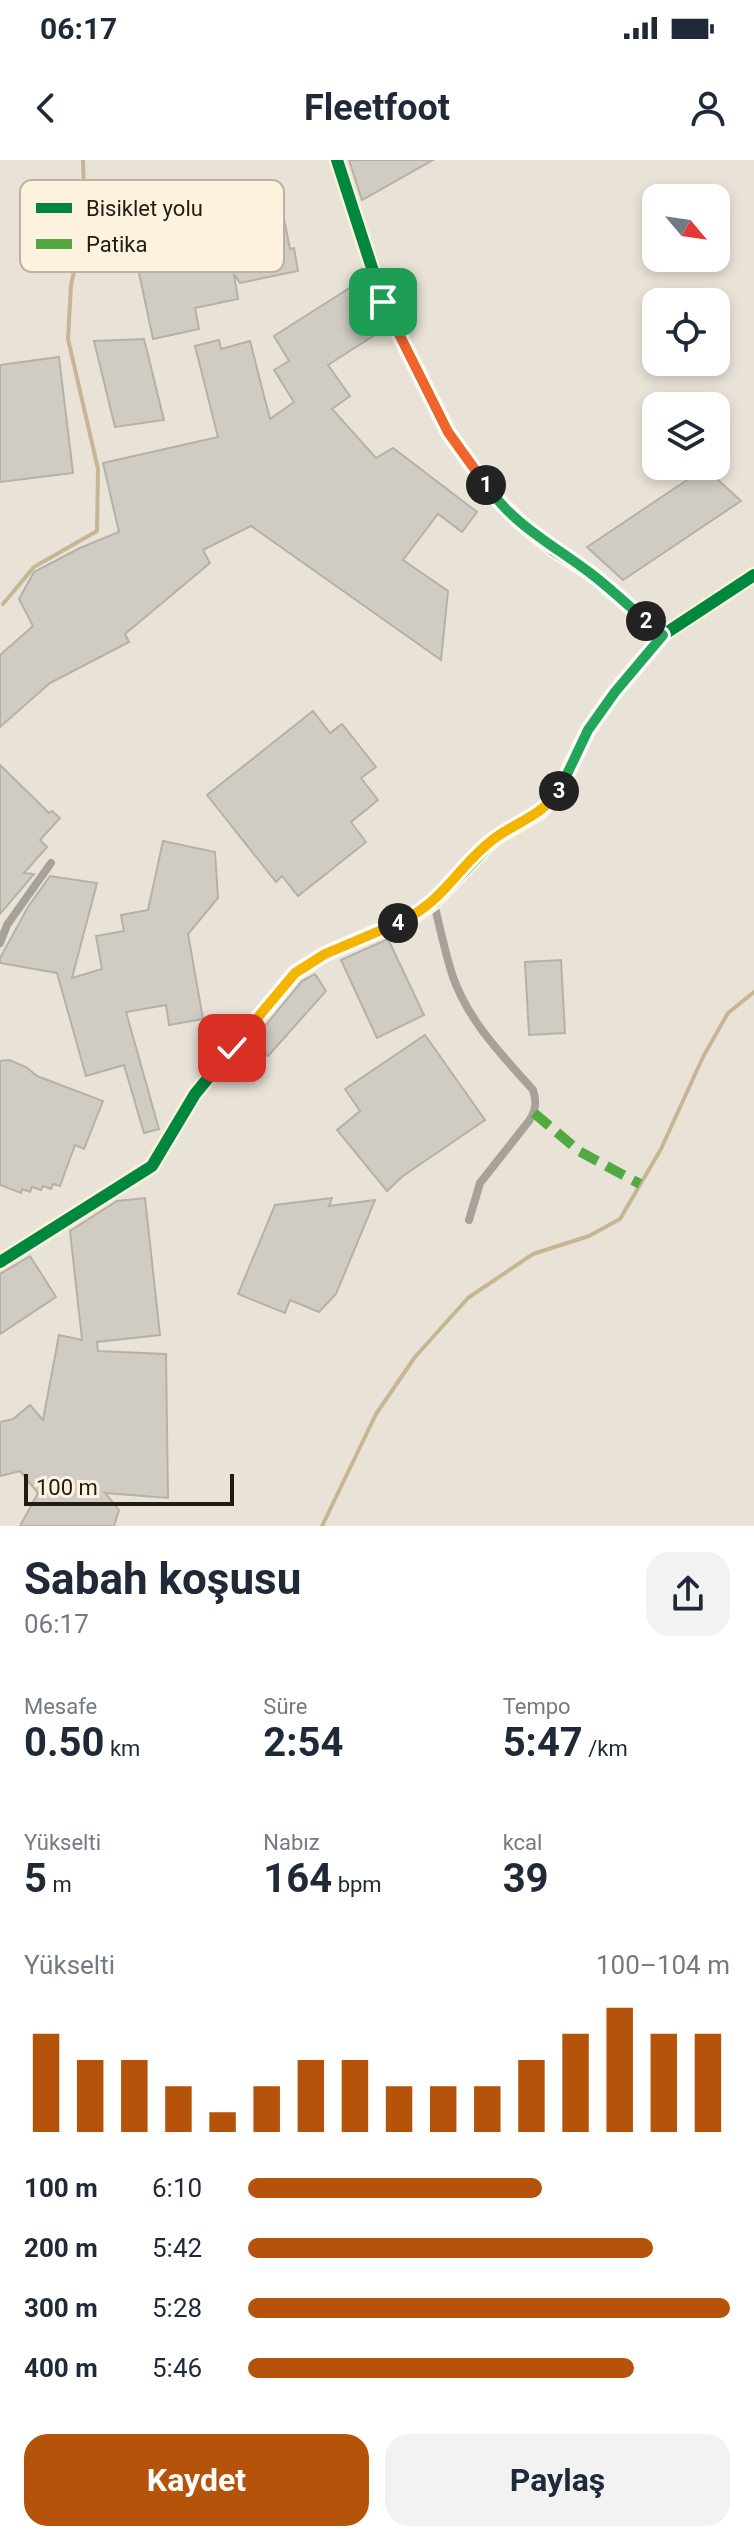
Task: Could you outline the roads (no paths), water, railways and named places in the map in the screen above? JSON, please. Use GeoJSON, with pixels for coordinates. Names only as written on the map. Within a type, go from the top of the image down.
{"type":"FeatureCollection","features":[{"type":"Feature","properties":{"kind":"street"},"geometry":{"type":"LineString","coordinates":[[337,160],[383,302],[448,432],[492,494],[521,523],[555,551],[593,575],[663,635]]}},
{"type":"Feature","properties":{"kind":"street"},"geometry":{"type":"LineString","coordinates":[[0,1262],[152,1166],[195,1094],[295,973],[325,954],[416,915],[434,902],[494,839],[539,813],[558,792],[588,730],[663,635],[754,575]]}},
{"type":"Feature","properties":{"kind":"lane"},"geometry":{"type":"LineString","coordinates":[[0,943],[7,925],[51,863]]}},
{"type":"Feature","properties":{"kind":"lane"},"geometry":{"type":"LineString","coordinates":[[434,902],[446,955],[465,1004],[479,1027],[536,1097],[534,1113],[529,1121],[480,1183],[469,1220]]}},
{"type":"Feature","properties":{"kind":"waterway"},"geometry":{"type":"LineString","coordinates":[[83,160],[84,180]]}},
{"type":"Feature","properties":{"kind":"waterway"},"geometry":{"type":"LineString","coordinates":[[3,604],[34,567],[97,531],[98,469],[68,339],[74,272]]}},
{"type":"Feature","properties":{"kind":"waterway"},"geometry":{"type":"LineString","coordinates":[[322,1526],[376,1414],[415,1357],[468,1298],[533,1254],[589,1236],[620,1219],[661,1149],[703,1057],[728,1013],[754,992]]}}]}
